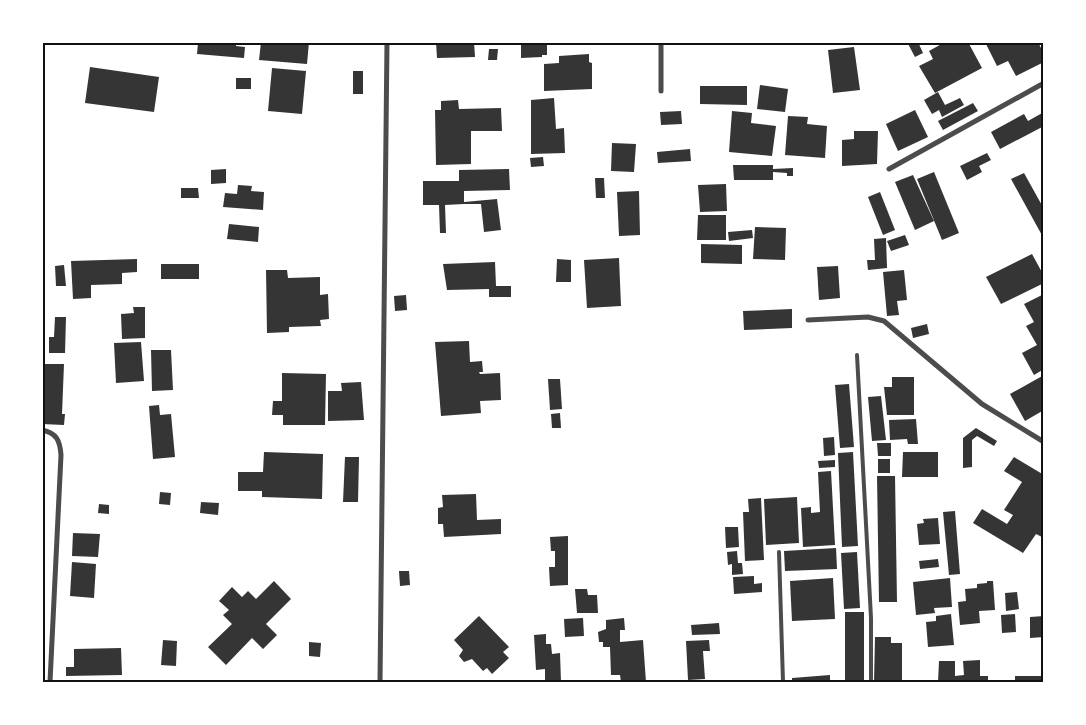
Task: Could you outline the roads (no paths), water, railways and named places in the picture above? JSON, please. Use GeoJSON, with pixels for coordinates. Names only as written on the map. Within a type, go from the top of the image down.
{"type":"FeatureCollection","features":[{"type":"Feature","properties":{"kind":"street"},"geometry":{"type":"LineString","coordinates":[[380,682],[387,42]]}},
{"type":"Feature","properties":{"kind":"street"},"geometry":{"type":"LineString","coordinates":[[661,42],[661,91]]}},
{"type":"Feature","properties":{"kind":"street"},"geometry":{"type":"LineString","coordinates":[[888,170],[1044,83]]}},
{"type":"Feature","properties":{"kind":"street"},"geometry":{"type":"LineString","coordinates":[[808,320],[868,317],[884,321],[976,399],[1044,442]]}},
{"type":"Feature","properties":{"kind":"street"},"geometry":{"type":"LineString","coordinates":[[42,430],[55,434],[58,438],[61,455],[50,682]]}},
{"type":"Feature","properties":{"kind":"lane"},"geometry":{"type":"LineString","coordinates":[[857,355],[871,618],[871,682]]}},
{"type":"Feature","properties":{"kind":"lane"},"geometry":{"type":"LineString","coordinates":[[779,552],[783,682]]}}]}
